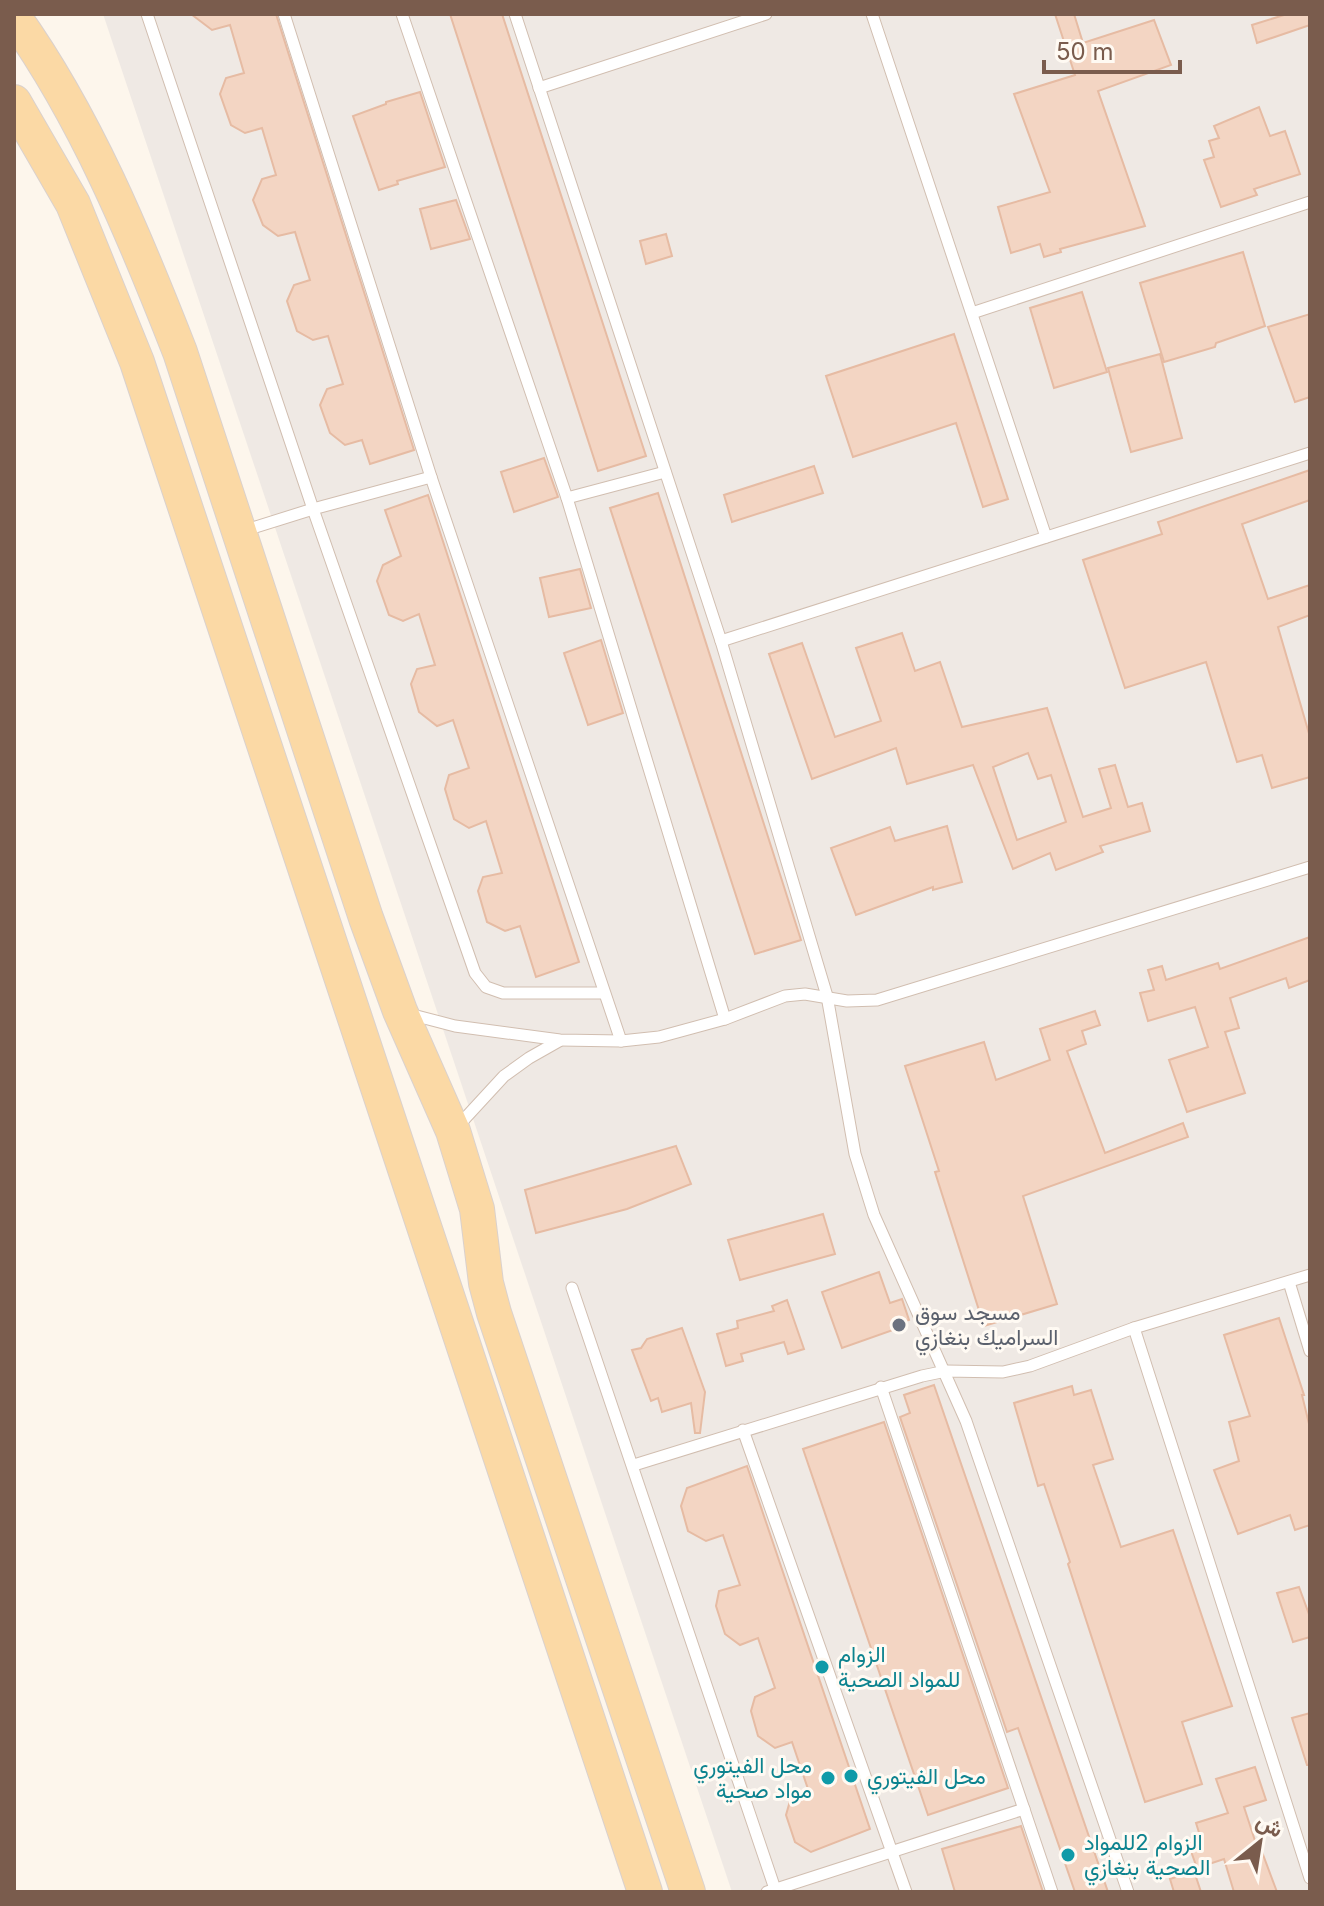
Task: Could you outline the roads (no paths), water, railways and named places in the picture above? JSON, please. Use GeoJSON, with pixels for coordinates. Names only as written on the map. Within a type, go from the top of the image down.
{"type":"FeatureCollection","features":[{"type":"Feature","properties":{"kind":"main road"},"geometry":{"type":"LineString","coordinates":[[14,17],[80,127],[153,284],[180,352],[330,814],[400,1011],[453,1131],[477,1209],[486,1283],[494,1313],[688,1892]]}},
{"type":"Feature","properties":{"kind":"main road"},"geometry":{"type":"LineString","coordinates":[[14,102],[73,204],[137,362],[645,1892]]}},
{"type":"Feature","properties":{"kind":"lane"},"geometry":{"type":"LineString","coordinates":[[147,14],[313,509],[475,973],[486,987],[503,993],[604,993]]}},
{"type":"Feature","properties":{"kind":"lane"},"geometry":{"type":"LineString","coordinates":[[284,14],[431,477],[621,1041]]}},
{"type":"Feature","properties":{"kind":"lane"},"geometry":{"type":"LineString","coordinates":[[402,14],[567,498],[725,1019]]}},
{"type":"Feature","properties":{"kind":"lane"},"geometry":{"type":"LineString","coordinates":[[515,14],[721,641],[827,996],[855,1154],[874,1215],[946,1371],[971,1436],[1128,1892]]}},
{"type":"Feature","properties":{"kind":"lane"},"geometry":{"type":"LineString","coordinates":[[539,88],[766,14]]}},
{"type":"Feature","properties":{"kind":"lane"},"geometry":{"type":"LineString","coordinates":[[872,14],[1046,537]]}},
{"type":"Feature","properties":{"kind":"lane"},"geometry":{"type":"LineString","coordinates":[[972,313],[1310,202]]}},
{"type":"Feature","properties":{"kind":"lane"},"geometry":{"type":"LineString","coordinates":[[721,641],[1310,453]]}},
{"type":"Feature","properties":{"kind":"lane"},"geometry":{"type":"LineString","coordinates":[[567,498],[665,472]]}},
{"type":"Feature","properties":{"kind":"lane"},"geometry":{"type":"LineString","coordinates":[[239,533],[431,477]]}},
{"type":"Feature","properties":{"kind":"lane"},"geometry":{"type":"LineString","coordinates":[[400,1011],[455,1026],[560,1040],[621,1041],[659,1037],[725,1019],[785,996],[877,1000],[1310,867]]}},
{"type":"Feature","properties":{"kind":"lane"},"geometry":{"type":"LineString","coordinates":[[453,1131],[504,1076],[560,1040]]}},
{"type":"Feature","properties":{"kind":"lane"},"geometry":{"type":"LineString","coordinates":[[634,1465],[881,1387],[946,1371],[1003,1372],[1030,1366],[1134,1328],[1310,1275]]}},
{"type":"Feature","properties":{"kind":"lane"},"geometry":{"type":"LineString","coordinates":[[1289,1282],[1310,1351]]}},
{"type":"Feature","properties":{"kind":"lane"},"geometry":{"type":"LineString","coordinates":[[572,1288],[634,1465],[773,1891],[1024,1809]]}},
{"type":"Feature","properties":{"kind":"lane"},"geometry":{"type":"LineString","coordinates":[[1134,1328],[1310,1878]]}},
{"type":"Feature","properties":{"kind":"lane"},"geometry":{"type":"LineString","coordinates":[[881,1387],[1052,1892]]}},
{"type":"Feature","properties":{"kind":"lane"},"geometry":{"type":"LineString","coordinates":[[743,1430],[906,1892]]}},
{"type":"Feature","properties":{"kind":"place","name":"مسجد سوق السراميك بنغازي"},"geometry":{"type":"Point","coordinates":[899,1325]}},
{"type":"Feature","properties":{"kind":"place","name":"الزوام للمواد الصحية"},"geometry":{"type":"Point","coordinates":[822,1667]}},
{"type":"Feature","properties":{"kind":"place","name":"محل الفيتوري"},"geometry":{"type":"Point","coordinates":[851,1776]}},
{"type":"Feature","properties":{"kind":"place","name":"محل الفيتوري مواد صحية"},"geometry":{"type":"Point","coordinates":[828,1778]}},
{"type":"Feature","properties":{"kind":"place","name":"الزوام 2للمواد الصحية بنغازي"},"geometry":{"type":"Point","coordinates":[1068,1855]}}]}
